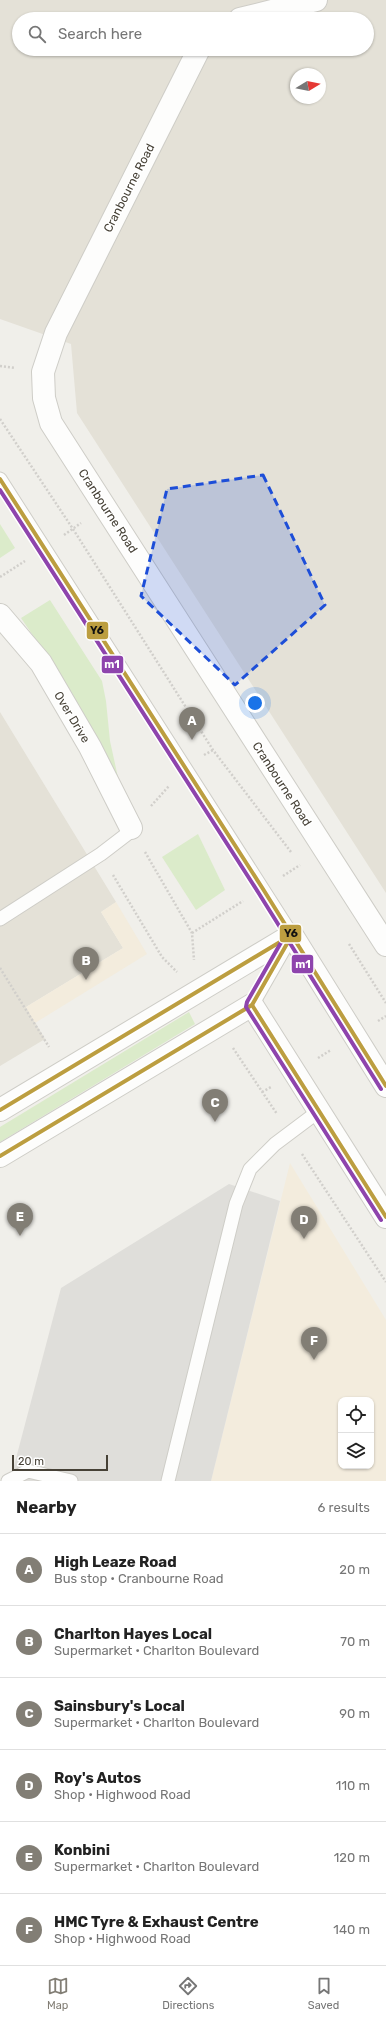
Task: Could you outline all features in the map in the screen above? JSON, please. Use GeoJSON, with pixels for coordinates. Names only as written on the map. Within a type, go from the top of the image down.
{"type":"FeatureCollection","features":[{"type":"Feature","properties":{"kind":"street"},"geometry":{"type":"LineString","coordinates":[[252,12],[263,6],[316,0]]}},
{"type":"Feature","properties":{"kind":"street","name":"Cranbourne Road"},"geometry":{"type":"LineString","coordinates":[[195,56],[56,333],[43,372],[44,398],[51,423],[386,945]]}},
{"type":"Feature","properties":{"kind":"street","name":"Over Drive"},"geometry":{"type":"LineString","coordinates":[[0,615],[40,663],[90,747],[132,828]]}},
{"type":"Feature","properties":{"kind":"street"},"geometry":{"type":"LineString","coordinates":[[0,1110],[292,935],[386,1086]]}},
{"type":"Feature","properties":{"kind":"street"},"geometry":{"type":"LineString","coordinates":[[0,1156],[252,1005],[386,1217]]}},
{"type":"Feature","properties":{"kind":"lane"},"geometry":{"type":"LineString","coordinates":[[0,478],[292,935],[252,1005]]}},
{"type":"Feature","properties":{"kind":"lane"},"geometry":{"type":"LineString","coordinates":[[0,919],[101,854],[131,831],[132,828]]}},
{"type":"Feature","properties":{"kind":"lane"},"geometry":{"type":"LineString","coordinates":[[168,1481],[236,1204],[250,1169],[274,1144],[319,1111]]}},
{"type":"Feature","properties":{"kind":"lane"},"geometry":{"type":"LineString","coordinates":[[8,1481],[28,1471],[71,1481]]}},
{"type":"Feature","properties":{"kind":"path"},"geometry":{"type":"LineString","coordinates":[[0,419],[73,529],[213,750],[291,853]]}},
{"type":"Feature","properties":{"kind":"path"},"geometry":{"type":"LineString","coordinates":[[101,854],[162,957],[197,992]]}},
{"type":"Feature","properties":{"kind":"path"},"geometry":{"type":"LineString","coordinates":[[296,859],[304,871]]}},
{"type":"Feature","properties":{"kind":"path"},"geometry":{"type":"LineString","coordinates":[[345,937],[386,1003]]}},
{"type":"Feature","properties":{"kind":"path"},"geometry":{"type":"LineString","coordinates":[[0,968],[63,1071]]}},
{"type":"Feature","properties":{"kind":"path"},"geometry":{"type":"LineString","coordinates":[[262,1092],[386,1016]]}},
{"type":"Feature","properties":{"kind":"highlighted area"},"geometry":{"type":"Polygon","coordinates":[[[263,475],[325,605],[235,685],[141,596],[167,489],[263,475]]]}},
{"type":"Feature","properties":{"kind":"shaded area"},"geometry":{"type":"Polygon","coordinates":[[[0,0],[386,0],[386,893],[77,413],[71,344],[0,319],[0,0]]]}},
{"type":"Feature","properties":{"kind":"shaded area"},"geometry":{"type":"Polygon","coordinates":[[[0,712],[116,902],[101,912],[123,948],[26,1007],[45,1039],[0,1066],[0,712]]]}},
{"type":"Feature","properties":{"kind":"shaded area"},"geometry":{"type":"Polygon","coordinates":[[[116,902],[147,954],[35,1023],[26,1007],[123,948],[101,912],[116,902]]]}},
{"type":"Feature","properties":{"kind":"shaded area"},"geometry":{"type":"Polygon","coordinates":[[[290,1163],[386,1320],[386,1481],[211,1481],[290,1163]]]}},
{"type":"Feature","properties":{"kind":"shaded area"},"geometry":{"type":"Polygon","coordinates":[[[229,1184],[280,1201],[211,1481],[10,1481],[61,1288],[229,1184]]]}},
{"type":"Feature","properties":{"kind":"green space"},"geometry":{"type":"Polygon","coordinates":[[[0,524],[15,548],[0,558],[0,524]]]}},
{"type":"Feature","properties":{"kind":"green space"},"geometry":{"type":"Polygon","coordinates":[[[50,600],[102,681],[106,701],[110,741],[119,782],[85,727],[72,693],[21,618],[50,600]]]}},
{"type":"Feature","properties":{"kind":"green space"},"geometry":{"type":"Polygon","coordinates":[[[198,834],[225,890],[196,910],[162,857],[198,834]]]}},
{"type":"Feature","properties":{"kind":"green space"},"geometry":{"type":"Polygon","coordinates":[[[189,1012],[195,1024],[0,1142],[0,1127],[189,1012]]]}},
{"type":"Feature","properties":{"kind":"transit line","name":"Y6"},"geometry":{"type":"LineString","coordinates":[[0,479],[263,889],[386,1086]]}},
{"type":"Feature","properties":{"kind":"transit line","name":"m1"},"geometry":{"type":"LineString","coordinates":[[0,490],[258,892],[381,1089]]}},
{"type":"Feature","properties":{"kind":"transit line","name":"m1"},"geometry":{"type":"LineString","coordinates":[[287,932],[247,1002],[246,1007],[381,1220]]}},
{"type":"Feature","properties":{"kind":"transit line","name":"Y6"},"geometry":{"type":"LineString","coordinates":[[0,1156],[252,1005],[292,935]]}},
{"type":"Feature","properties":{"kind":"transit line","name":"Y6"},"geometry":{"type":"LineString","coordinates":[[0,1110],[290,936]]}},
{"type":"Feature","properties":{"kind":"transit line","name":"Y6"},"geometry":{"type":"LineString","coordinates":[[252,1005],[386,1217]]}},
{"type":"Feature","properties":{"kind":"place","name":"High Leaze Road"},"geometry":{"type":"Point","coordinates":[192,740]}},
{"type":"Feature","properties":{"kind":"place","name":"Charlton Hayes Local"},"geometry":{"type":"Point","coordinates":[86,980]}},
{"type":"Feature","properties":{"kind":"place","name":"Sainsbury's Local"},"geometry":{"type":"Point","coordinates":[215,1122]}},
{"type":"Feature","properties":{"kind":"place","name":"Konbini"},"geometry":{"type":"Point","coordinates":[20,1236]}},
{"type":"Feature","properties":{"kind":"place","name":"Roy's Autos"},"geometry":{"type":"Point","coordinates":[304,1239]}},
{"type":"Feature","properties":{"kind":"place","name":"HMC Tyre & Exhaust Centre"},"geometry":{"type":"Point","coordinates":[314,1360]}}]}
